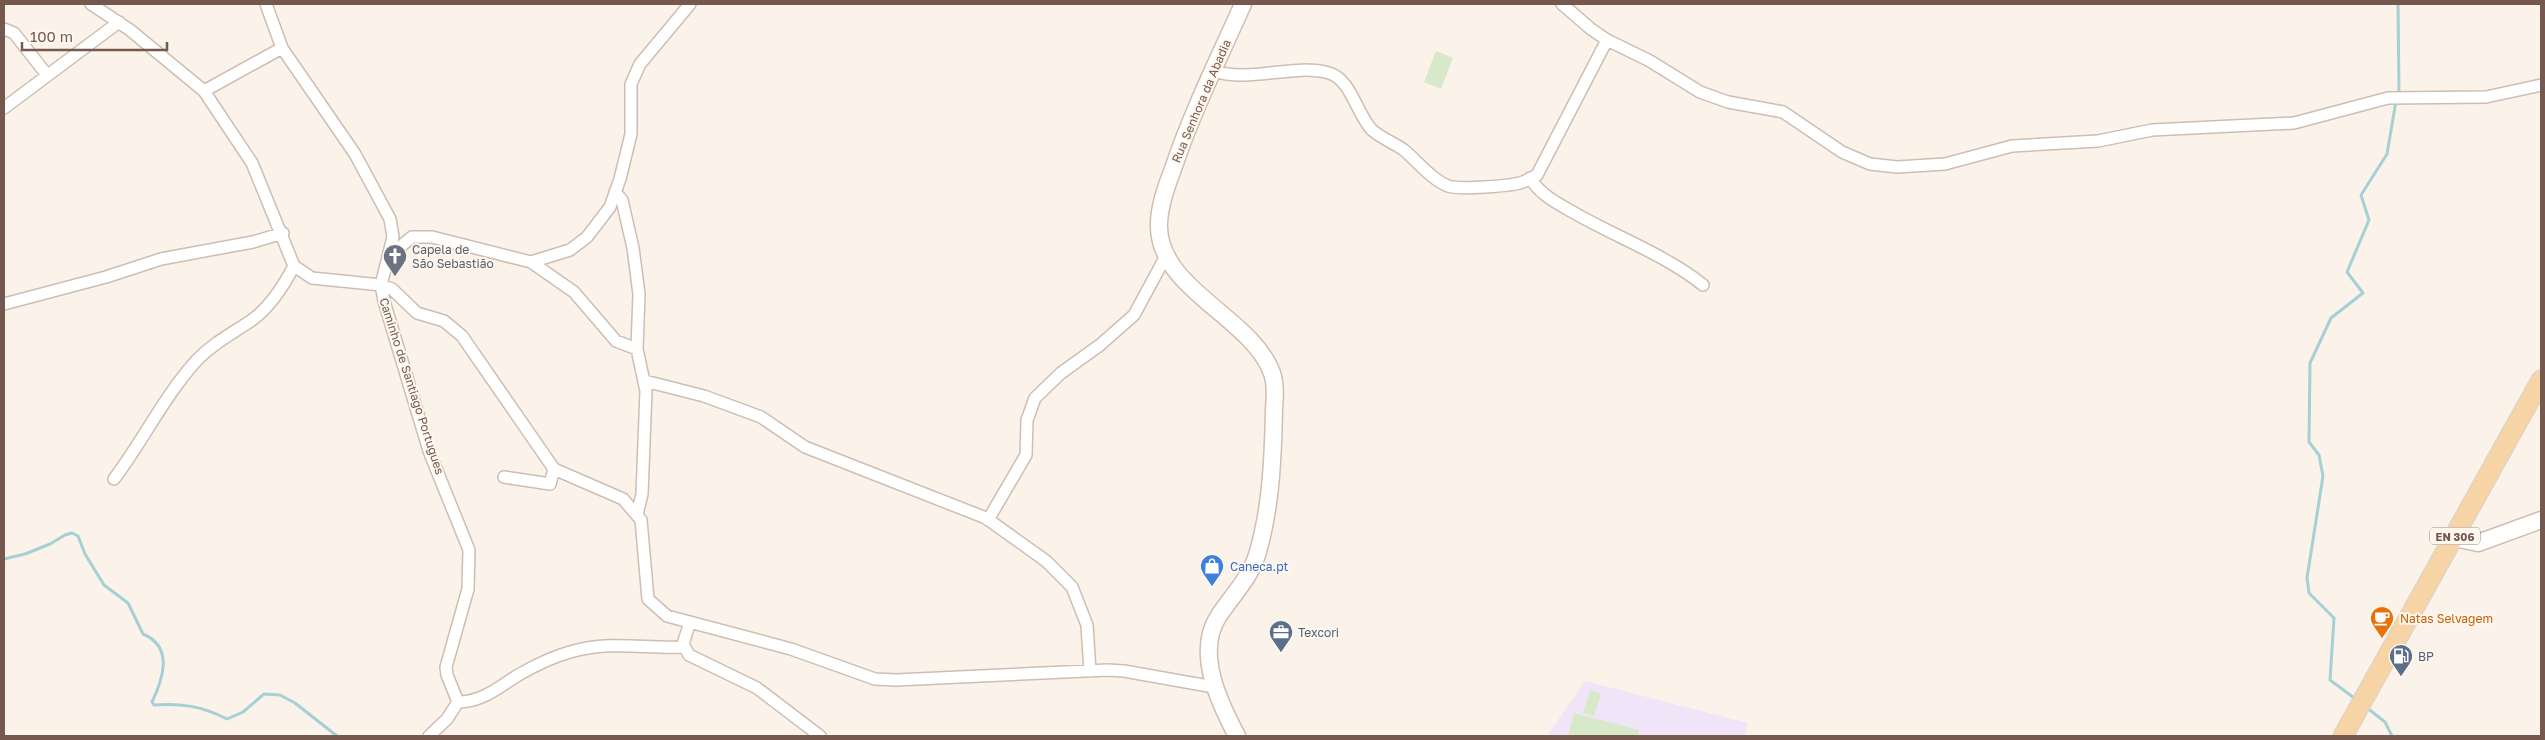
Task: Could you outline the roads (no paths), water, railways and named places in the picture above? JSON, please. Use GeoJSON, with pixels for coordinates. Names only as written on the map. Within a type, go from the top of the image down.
{"type":"FeatureCollection","features":[{"type":"Feature","properties":{"kind":"main road","name":"Rua Senhora da Abadia"},"geometry":{"type":"LineString","coordinates":[[1237,736],[1214,687],[1209,670],[1213,625],[1250,569],[1263,530],[1272,454],[1275,392],[1272,374],[1266,361],[1253,345],[1182,276],[1166,256],[1160,244],[1158,226],[1164,194],[1182,141],[1243,4]]}},
{"type":"Feature","properties":{"kind":"main road","name":"EN 306"},"geometry":{"type":"LineString","coordinates":[[2343,736],[2541,380]]}},
{"type":"Feature","properties":{"kind":"main road"},"geometry":{"type":"LineString","coordinates":[[2454,538],[2478,543],[2541,520]]}},
{"type":"Feature","properties":{"kind":"street"},"geometry":{"type":"LineString","coordinates":[[91,4],[119,22],[204,91],[252,163],[283,233],[294,266],[312,278],[381,285],[392,289],[417,313],[444,321],[462,336],[554,469],[623,500],[640,520],[648,599],[667,616],[791,649],[860,675],[880,679],[1124,671],[1214,687]]}},
{"type":"Feature","properties":{"kind":"street"},"geometry":{"type":"LineString","coordinates":[[266,4],[282,48],[355,154],[390,219],[398,229],[412,237],[432,237],[530,262],[574,292],[616,341],[636,349]]}},
{"type":"Feature","properties":{"kind":"street"},"geometry":{"type":"LineString","coordinates":[[530,262],[570,250],[587,237],[610,207],[631,134],[631,84],[640,64],[690,4]]}},
{"type":"Feature","properties":{"kind":"street"},"geometry":{"type":"LineString","coordinates":[[1562,4],[1607,40],[1650,61],[1700,92],[1728,102],[1783,112],[1842,152],[1870,164],[1897,167],[1945,164],[2012,146],[2098,142],[2152,130],[2294,124],[2388,98],[2486,97],[2541,85]]}},
{"type":"Feature","properties":{"kind":"street"},"geometry":{"type":"LineString","coordinates":[[4,108],[119,22]]}},
{"type":"Feature","properties":{"kind":"street"},"geometry":{"type":"LineString","coordinates":[[4,29],[14,33],[47,75]]}},
{"type":"Feature","properties":{"kind":"street"},"geometry":{"type":"LineString","coordinates":[[1213,71],[1225,75],[1269,75],[1303,70],[1331,73],[1343,83],[1372,129],[1404,150],[1426,171],[1448,186],[1466,188],[1522,182],[1537,175],[1607,40]]}},
{"type":"Feature","properties":{"kind":"street"},"geometry":{"type":"LineString","coordinates":[[204,91],[282,48]]}},
{"type":"Feature","properties":{"kind":"street"},"geometry":{"type":"LineString","coordinates":[[1530,178],[1539,191],[1555,202],[1645,250],[1703,285]]}},
{"type":"Feature","properties":{"kind":"street"},"geometry":{"type":"LineString","coordinates":[[615,192],[622,200],[633,248],[639,294],[636,349],[638,365],[644,381],[645,451],[641,504],[636,515]]}},
{"type":"Feature","properties":{"kind":"street"},"geometry":{"type":"LineString","coordinates":[[381,285],[393,237],[390,219]]}},
{"type":"Feature","properties":{"kind":"street"},"geometry":{"type":"LineString","coordinates":[[4,304],[106,277],[161,259],[253,242],[283,233]]}},
{"type":"Feature","properties":{"kind":"street"},"geometry":{"type":"LineString","coordinates":[[389,256],[412,237]]}},
{"type":"Feature","properties":{"kind":"street"},"geometry":{"type":"LineString","coordinates":[[988,520],[1026,454],[1027,420],[1035,398],[1061,373],[1100,345],[1134,315],[1166,256]]}},
{"type":"Feature","properties":{"kind":"street"},"geometry":{"type":"LineString","coordinates":[[114,479],[168,398],[197,360],[223,338],[254,319],[285,282],[294,266]]}},
{"type":"Feature","properties":{"kind":"street","name":"Caminho de Santiago Portugues"},"geometry":{"type":"LineString","coordinates":[[381,285],[430,451],[469,550],[468,589],[446,667],[447,675],[458,702]]}},
{"type":"Feature","properties":{"kind":"street"},"geometry":{"type":"LineString","coordinates":[[644,381],[704,396],[761,417],[805,448],[988,520],[1046,561],[1072,587],[1087,625],[1090,671]]}},
{"type":"Feature","properties":{"kind":"street"},"geometry":{"type":"LineString","coordinates":[[504,477],[550,484],[554,469]]}},
{"type":"Feature","properties":{"kind":"street"},"geometry":{"type":"LineString","coordinates":[[690,622],[683,644],[689,655],[757,688],[820,736]]}},
{"type":"Feature","properties":{"kind":"street"},"geometry":{"type":"LineString","coordinates":[[429,736],[447,719],[458,702],[468,702],[487,696],[544,661],[569,652],[600,644],[684,647]]}},
{"type":"Feature","properties":{"kind":"waterway"},"geometry":{"type":"LineString","coordinates":[[2398,4],[2399,91]]}},
{"type":"Feature","properties":{"kind":"waterway"},"geometry":{"type":"LineString","coordinates":[[2357,700],[2330,680],[2334,618],[2309,593],[2307,578],[2323,476],[2319,455],[2309,442],[2310,363],[2331,318],[2363,293],[2347,272],[2369,220],[2361,195],[2387,154],[2396,101]]}},
{"type":"Feature","properties":{"kind":"waterway"},"geometry":{"type":"LineString","coordinates":[[4,559],[25,554],[50,544],[65,535],[72,533],[78,536],[85,554],[104,585],[128,603],[143,634],[153,640],[159,647],[163,664],[160,684],[152,702],[154,705],[191,706],[227,719],[243,712],[264,694],[280,695],[295,703],[337,736]]}},
{"type":"Feature","properties":{"kind":"waterway"},"geometry":{"type":"LineString","coordinates":[[2366,707],[2385,722],[2392,736]]}},
{"type":"Feature","properties":{"kind":"place","name":"Capela de São Sebastião"},"geometry":{"type":"Point","coordinates":[395,277]}},
{"type":"Feature","properties":{"kind":"place","name":"Caneca.pt"},"geometry":{"type":"Point","coordinates":[1212,587]}},
{"type":"Feature","properties":{"kind":"place","name":"Natas Selvagem"},"geometry":{"type":"Point","coordinates":[2382,639]}},
{"type":"Feature","properties":{"kind":"place","name":"Texcori"},"geometry":{"type":"Point","coordinates":[1281,653]}},
{"type":"Feature","properties":{"kind":"place","name":"BP"},"geometry":{"type":"Point","coordinates":[2401,677]}}]}
